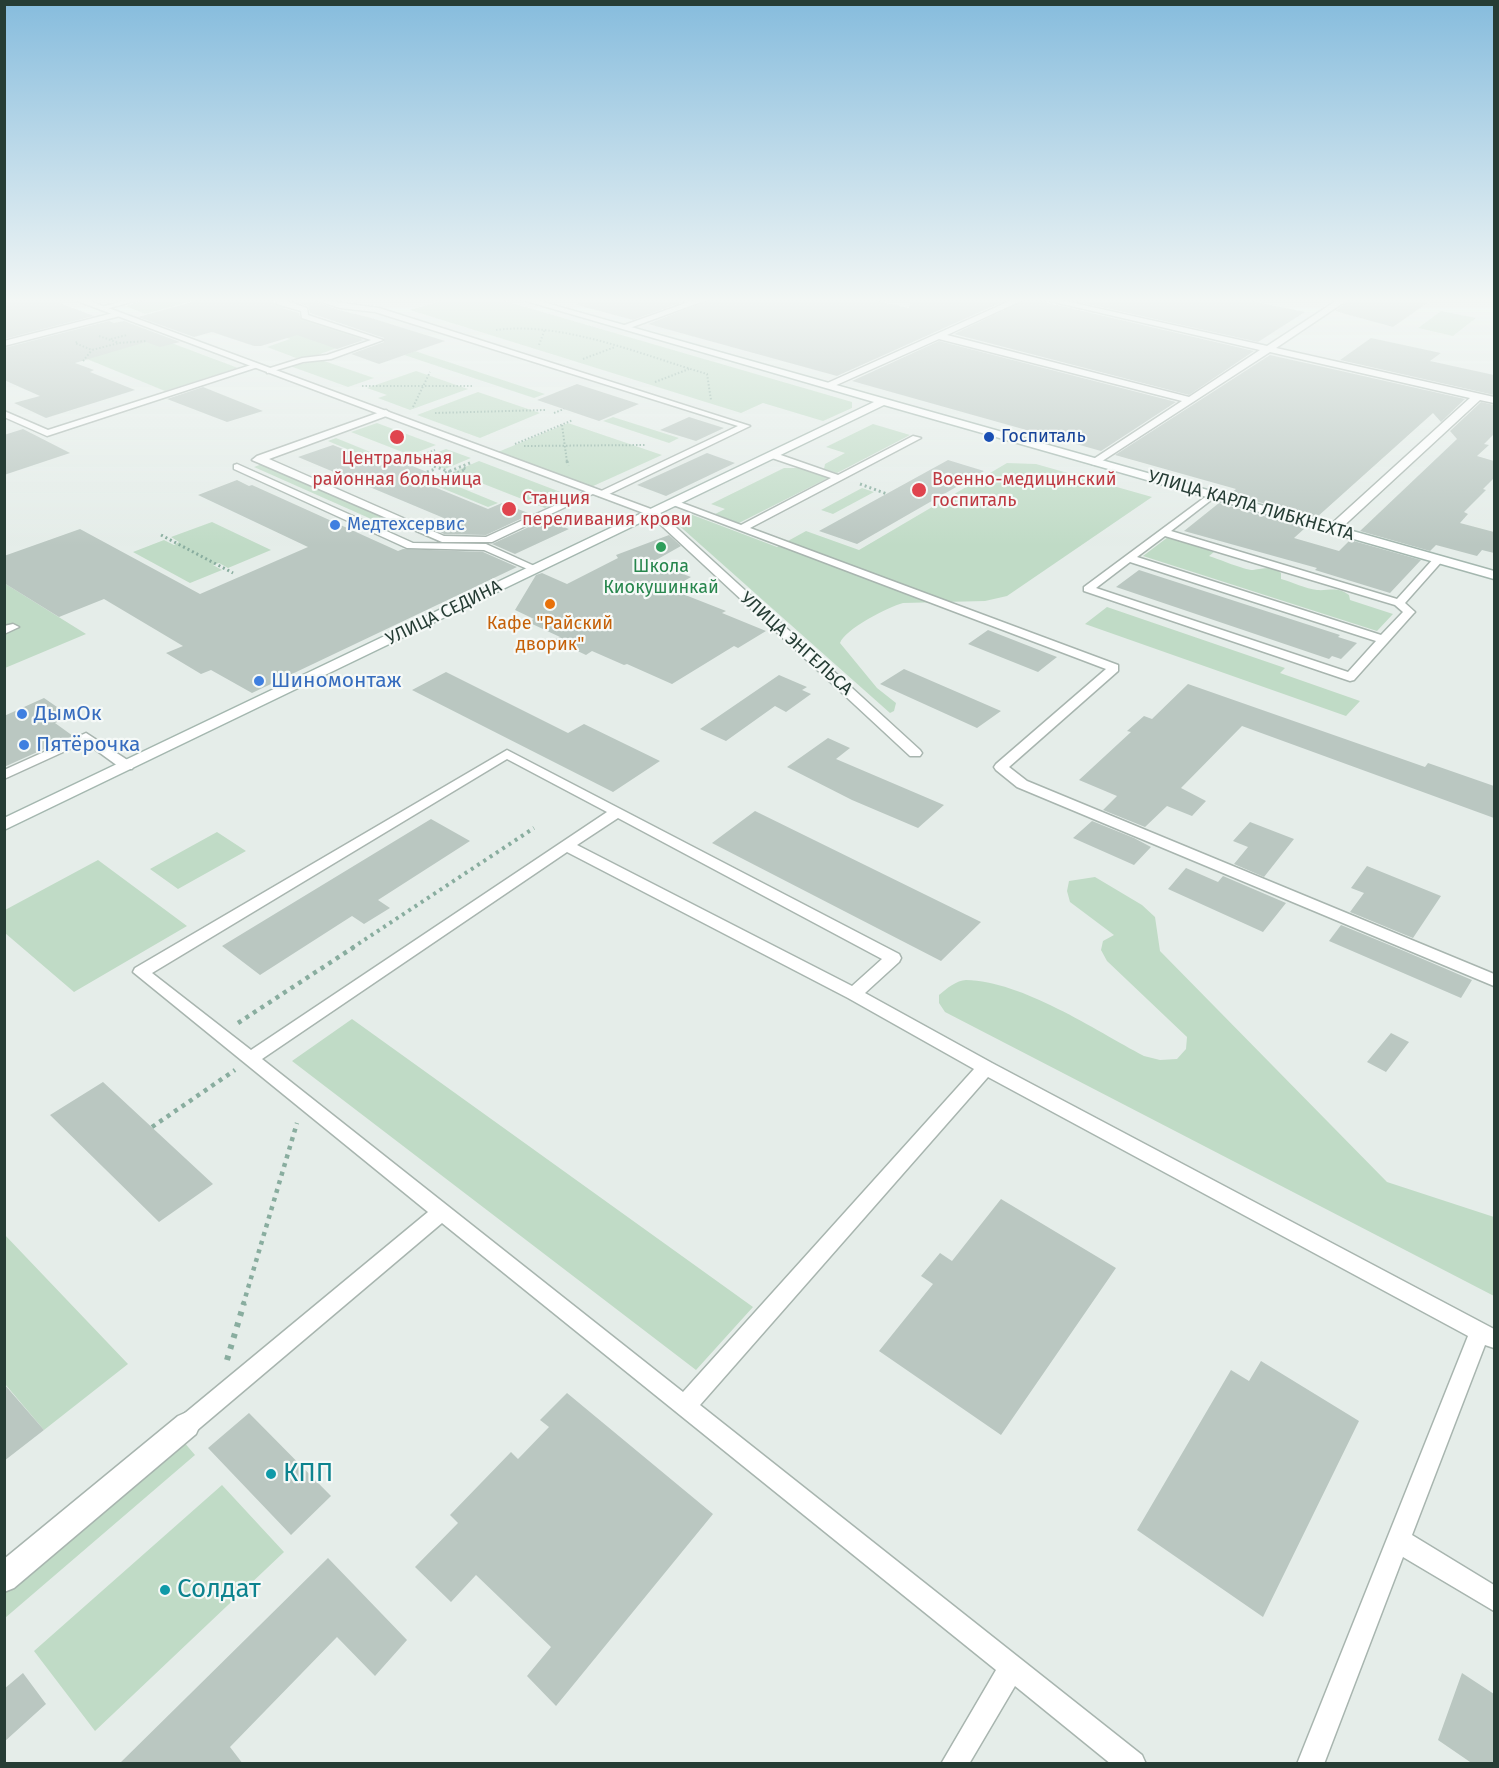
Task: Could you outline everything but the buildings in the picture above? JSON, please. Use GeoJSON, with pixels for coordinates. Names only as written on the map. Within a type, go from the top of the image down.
{"type":"FeatureCollection","features":[{"type":"Feature","properties":{"kind":"street","name":"УЛИЦА ЭНГЕЛЬСА"},"geometry":{"type":"LineString","coordinates":[[299,382],[653,512]]}},
{"type":"Feature","properties":{"kind":"street","name":"УЛИЦА КАРЛА ЛИБКНЕХТА"},"geometry":{"type":"LineString","coordinates":[[812,382],[1494,575]]}},
{"type":"Feature","properties":{"kind":"street"},"geometry":{"type":"LineString","coordinates":[[828,386],[838,382]]}},
{"type":"Feature","properties":{"kind":"street"},"geometry":{"type":"LineString","coordinates":[[1117,382],[1190,400]]}},
{"type":"Feature","properties":{"kind":"street"},"geometry":{"type":"LineString","coordinates":[[1096,462],[1218,382]]}},
{"type":"Feature","properties":{"kind":"street"},"geometry":{"type":"LineString","coordinates":[[1413,382],[1494,400]]}},
{"type":"Feature","properties":{"kind":"street"},"geometry":{"type":"LineString","coordinates":[[1334,529],[1478,396]]}},
{"type":"Feature","properties":{"kind":"street","name":"УЛИЦА СЕДИНА"},"geometry":{"type":"LineString","coordinates":[[4,825],[884,401]]}},
{"type":"Feature","properties":{"kind":"street"},"geometry":{"type":"LineString","coordinates":[[4,1578],[187,1425]]}},
{"type":"Feature","properties":{"kind":"lane"},"geometry":{"type":"LineString","coordinates":[[4,413],[47,433],[208,382]]}},
{"type":"Feature","properties":{"kind":"lane"},"geometry":{"type":"LineString","coordinates":[[260,458],[442,539],[488,540],[747,426],[603,382]]}},
{"type":"Feature","properties":{"kind":"lane"},"geometry":{"type":"LineString","coordinates":[[386,413],[237,467],[411,546],[486,547],[536,569]]}},
{"type":"Feature","properties":{"kind":"lane"},"geometry":{"type":"LineString","coordinates":[[741,529],[915,438]]}},
{"type":"Feature","properties":{"kind":"lane"},"geometry":{"type":"LineString","coordinates":[[772,455],[839,477]]}},
{"type":"Feature","properties":{"kind":"lane"},"geometry":{"type":"LineString","coordinates":[[1164,532],[1399,603],[1408,612],[1350,677],[1088,589],[1212,495]]}},
{"type":"Feature","properties":{"kind":"lane"},"geometry":{"type":"LineString","coordinates":[[673,503],[1114,668],[1001,767],[1022,784],[1494,980]]}},
{"type":"Feature","properties":{"kind":"lane","name":"УЛИЦА ЭНГЕЛЬСА"},"geometry":{"type":"LineString","coordinates":[[653,512],[915,753]]}},
{"type":"Feature","properties":{"kind":"lane"},"geometry":{"type":"LineString","coordinates":[[1129,558],[1384,639]]}},
{"type":"Feature","properties":{"kind":"lane"},"geometry":{"type":"LineString","coordinates":[[1399,603],[1439,559]]}},
{"type":"Feature","properties":{"kind":"lane"},"geometry":{"type":"LineString","coordinates":[[4,775],[86,737],[127,766]]}},
{"type":"Feature","properties":{"kind":"lane"},"geometry":{"type":"LineString","coordinates":[[854,994],[893,958],[507,754],[141,972],[1133,1764]]}},
{"type":"Feature","properties":{"kind":"lane"},"geometry":{"type":"LineString","coordinates":[[250,1059],[617,812]]}},
{"type":"Feature","properties":{"kind":"lane"},"geometry":{"type":"LineString","coordinates":[[567,846],[854,994],[986,1068],[1487,1335],[1397,1540],[1310,1764]]}},
{"type":"Feature","properties":{"kind":"lane"},"geometry":{"type":"LineString","coordinates":[[685,1406],[986,1068]]}},
{"type":"Feature","properties":{"kind":"lane"},"geometry":{"type":"LineString","coordinates":[[187,1425],[441,1212]]}},
{"type":"Feature","properties":{"kind":"lane"},"geometry":{"type":"LineString","coordinates":[[1397,1540],[1494,1599]]}},
{"type":"Feature","properties":{"kind":"lane"},"geometry":{"type":"LineString","coordinates":[[954,1764],[1012,1667]]}},
{"type":"Feature","properties":{"kind":"path"},"geometry":{"type":"LineString","coordinates":[[410,414],[425,382]]}},
{"type":"Feature","properties":{"kind":"path"},"geometry":{"type":"LineString","coordinates":[[708,382],[713,416]]}},
{"type":"Feature","properties":{"kind":"path"},"geometry":{"type":"LineString","coordinates":[[360,386],[472,386]]}},
{"type":"Feature","properties":{"kind":"path"},"geometry":{"type":"LineString","coordinates":[[554,413],[564,409]]}},
{"type":"Feature","properties":{"kind":"path"},"geometry":{"type":"LineString","coordinates":[[428,413],[545,410]]}},
{"type":"Feature","properties":{"kind":"path"},"geometry":{"type":"LineString","coordinates":[[562,424],[570,482]]}},
{"type":"Feature","properties":{"kind":"path"},"geometry":{"type":"LineString","coordinates":[[511,447],[646,445]]}},
{"type":"Feature","properties":{"kind":"path"},"geometry":{"type":"LineString","coordinates":[[439,448],[412,459],[455,474],[466,469],[460,467]]}},
{"type":"Feature","properties":{"kind":"path"},"geometry":{"type":"LineString","coordinates":[[427,472],[435,469]]}},
{"type":"Feature","properties":{"kind":"path"},"geometry":{"type":"LineString","coordinates":[[160,535],[232,573]]}},
{"type":"Feature","properties":{"kind":"path"},"geometry":{"type":"LineString","coordinates":[[220,1035],[534,828]]}},
{"type":"Feature","properties":{"kind":"path"},"geometry":{"type":"LineString","coordinates":[[152,1127],[250,1059]]}},
{"type":"Feature","properties":{"kind":"path"},"geometry":{"type":"LineString","coordinates":[[215,1401],[303,1101]]}},
{"type":"Feature","properties":{"kind":"green space"},"geometry":{"type":"Polygon","coordinates":[[[142,382],[195,382],[165,391],[142,382]]]}},
{"type":"Feature","properties":{"kind":"green space"},"geometry":{"type":"Polygon","coordinates":[[[333,382],[364,382],[348,387],[333,382]]]}},
{"type":"Feature","properties":{"kind":"green space"},"geometry":{"type":"Polygon","coordinates":[[[386,382],[446,382],[468,389],[410,410],[378,398],[387,395],[367,388],[386,382]]]}},
{"type":"Feature","properties":{"kind":"green space"},"geometry":{"type":"Polygon","coordinates":[[[484,382],[507,382],[545,394],[534,398],[484,382]]]}},
{"type":"Feature","properties":{"kind":"green space"},"geometry":{"type":"Polygon","coordinates":[[[640,382],[782,382],[852,402],[852,408],[823,421],[763,403],[741,413],[640,382]]]}},
{"type":"Feature","properties":{"kind":"green space"},"geometry":{"type":"Polygon","coordinates":[[[478,392],[540,413],[480,438],[417,415],[478,392]]]}},
{"type":"Feature","properties":{"kind":"green space"},"geometry":{"type":"Polygon","coordinates":[[[613,417],[679,438],[669,443],[603,421],[613,417]]]}},
{"type":"Feature","properties":{"kind":"green space"},"geometry":{"type":"Polygon","coordinates":[[[377,423],[436,445],[410,455],[351,432],[377,423]]]}},
{"type":"Feature","properties":{"kind":"green space"},"geometry":{"type":"Polygon","coordinates":[[[568,423],[662,455],[591,487],[498,452],[568,423]]]}},
{"type":"Feature","properties":{"kind":"green space"},"geometry":{"type":"Polygon","coordinates":[[[873,424],[910,435],[837,473],[824,469],[825,464],[845,453],[826,447],[873,424]]]}},
{"type":"Feature","properties":{"kind":"green space"},"geometry":{"type":"Polygon","coordinates":[[[336,438],[390,460],[380,463],[328,441],[336,438]]]}},
{"type":"Feature","properties":{"kind":"green space"},"geometry":{"type":"Polygon","coordinates":[[[446,449],[471,458],[445,469],[420,459],[446,449]]]}},
{"type":"Feature","properties":{"kind":"green space"},"geometry":{"type":"Polygon","coordinates":[[[479,461],[571,496],[545,508],[453,472],[479,461]]]}},
{"type":"Feature","properties":{"kind":"green space"},"geometry":{"type":"Polygon","coordinates":[[[1007,463],[1036,464],[1152,497],[1007,596],[985,601],[903,603],[878,614],[850,631],[840,643],[877,688],[896,703],[894,711],[890,713],[675,522],[690,514],[777,547],[806,531],[859,550],[1007,463]]]}},
{"type":"Feature","properties":{"kind":"green space"},"geometry":{"type":"Polygon","coordinates":[[[262,464],[404,527],[396,530],[254,467],[262,464]]]}},
{"type":"Feature","properties":{"kind":"green space"},"geometry":{"type":"Polygon","coordinates":[[[784,468],[799,468],[828,478],[739,523],[715,514],[725,509],[711,504],[784,468]]]}},
{"type":"Feature","properties":{"kind":"green space"},"geometry":{"type":"Polygon","coordinates":[[[442,480],[498,503],[488,507],[432,484],[442,480]]]}},
{"type":"Feature","properties":{"kind":"green space"},"geometry":{"type":"Polygon","coordinates":[[[862,488],[874,492],[833,514],[821,510],[862,488]]]}},
{"type":"Feature","properties":{"kind":"green space"},"geometry":{"type":"Polygon","coordinates":[[[212,522],[271,550],[228,568],[219,563],[213,565],[222,570],[190,583],[133,552],[164,540],[174,545],[179,542],[171,537],[212,522]]]}},
{"type":"Feature","properties":{"kind":"green space"},"geometry":{"type":"Polygon","coordinates":[[[1168,537],[1214,552],[1209,556],[1244,568],[1274,569],[1281,573],[1281,579],[1304,587],[1341,591],[1349,595],[1350,600],[1393,614],[1377,631],[1143,556],[1168,537]]]}},
{"type":"Feature","properties":{"kind":"green space"},"geometry":{"type":"Polygon","coordinates":[[[4,583],[86,634],[5,668],[4,583]]]}},
{"type":"Feature","properties":{"kind":"green space"},"geometry":{"type":"Polygon","coordinates":[[[1107,607],[1285,668],[1280,673],[1360,701],[1346,716],[1085,624],[1107,607]]]}},
{"type":"Feature","properties":{"kind":"green space"},"geometry":{"type":"Polygon","coordinates":[[[217,832],[246,851],[178,889],[150,869],[217,832]]]}},
{"type":"Feature","properties":{"kind":"green space"},"geometry":{"type":"Polygon","coordinates":[[[98,860],[187,926],[74,992],[5,933],[5,910],[98,860]]]}},
{"type":"Feature","properties":{"kind":"green space"},"geometry":{"type":"Polygon","coordinates":[[[1095,877],[1142,905],[1155,917],[1160,951],[1387,1182],[1494,1217],[1494,1296],[945,1012],[939,1003],[939,995],[955,983],[963,980],[988,982],[1058,1009],[1144,1056],[1160,1060],[1177,1059],[1186,1049],[1187,1037],[1107,961],[1101,950],[1103,941],[1114,935],[1070,902],[1067,891],[1069,881],[1095,877]]]}},
{"type":"Feature","properties":{"kind":"green space"},"geometry":{"type":"Polygon","coordinates":[[[352,1019],[753,1307],[696,1370],[292,1061],[352,1019]]]}},
{"type":"Feature","properties":{"kind":"green space"},"geometry":{"type":"Polygon","coordinates":[[[4,1234],[128,1364],[44,1430],[5,1384],[4,1234]]]}},
{"type":"Feature","properties":{"kind":"green space"},"geometry":{"type":"Polygon","coordinates":[[[183,1441],[195,1455],[5,1618],[5,1592],[183,1441]]]}},
{"type":"Feature","properties":{"kind":"green space"},"geometry":{"type":"Polygon","coordinates":[[[222,1485],[284,1552],[95,1731],[34,1651],[222,1485]]]}},
{"type":"Feature","properties":{"kind":"place","name":"Центральная районная больница"},"geometry":{"type":"Point","coordinates":[397,437]}},
{"type":"Feature","properties":{"kind":"place","name":"Госпиталь"},"geometry":{"type":"Point","coordinates":[989,437]}},
{"type":"Feature","properties":{"kind":"place","name":"Военно-медицинский госпиталь"},"geometry":{"type":"Point","coordinates":[919,490]}},
{"type":"Feature","properties":{"kind":"place","name":"Станция переливания крови"},"geometry":{"type":"Point","coordinates":[509,509]}},
{"type":"Feature","properties":{"kind":"place","name":"Медтехсервис"},"geometry":{"type":"Point","coordinates":[335,525]}},
{"type":"Feature","properties":{"kind":"place","name":"Школа Киокушинкай"},"geometry":{"type":"Point","coordinates":[661,547]}},
{"type":"Feature","properties":{"kind":"place","name":"Кафе \"Райский дворик\""},"geometry":{"type":"Point","coordinates":[550,604]}},
{"type":"Feature","properties":{"kind":"place","name":"Шиномонтаж"},"geometry":{"type":"Point","coordinates":[259,681]}},
{"type":"Feature","properties":{"kind":"place","name":"ДымОк"},"geometry":{"type":"Point","coordinates":[22,714]}},
{"type":"Feature","properties":{"kind":"place","name":"Пятёрочка"},"geometry":{"type":"Point","coordinates":[24,745]}},
{"type":"Feature","properties":{"kind":"place","name":"КПП"},"geometry":{"type":"Point","coordinates":[271,1474]}},
{"type":"Feature","properties":{"kind":"place","name":"Солдат"},"geometry":{"type":"Point","coordinates":[165,1590]}}]}
